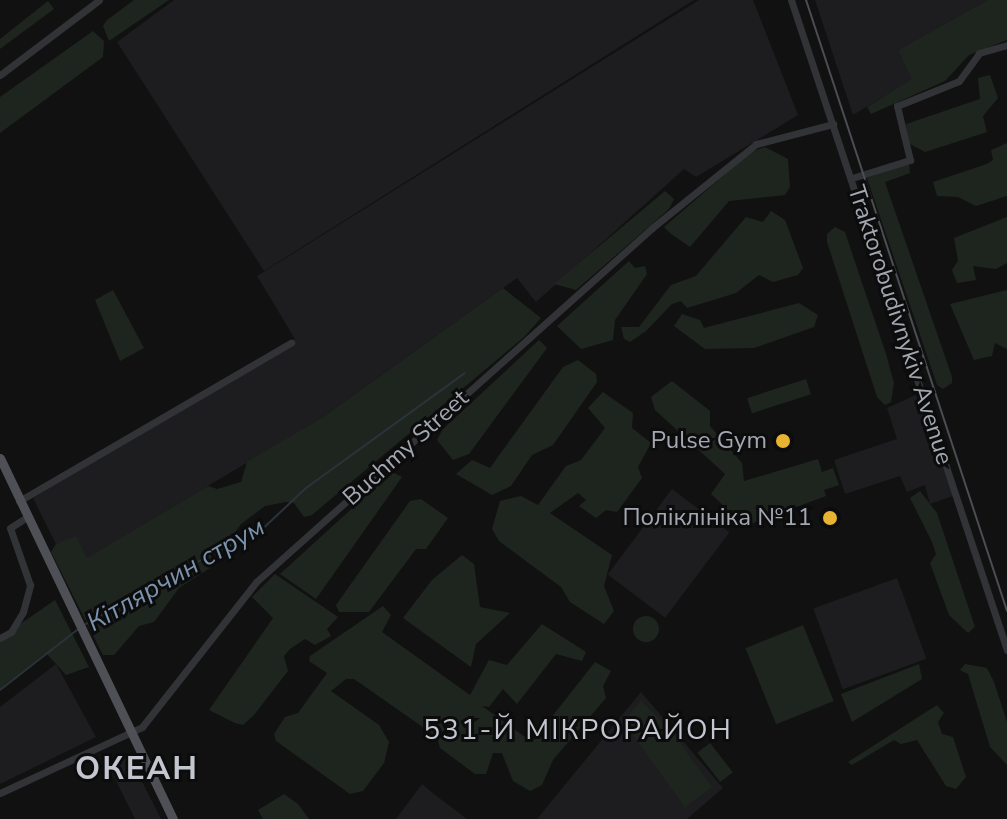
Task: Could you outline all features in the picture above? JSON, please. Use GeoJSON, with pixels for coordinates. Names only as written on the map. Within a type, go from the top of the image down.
{"type":"FeatureCollection","features":[{"type":"Feature","properties":{"kind":"main road"},"geometry":{"type":"LineString","coordinates":[[0,458],[173,819]]}},
{"type":"Feature","properties":{"kind":"street"},"geometry":{"type":"LineString","coordinates":[[0,75],[99,0]]}},
{"type":"Feature","properties":{"kind":"street","name":"Traktorobudivnykiv Avenue"},"geometry":{"type":"LineString","coordinates":[[791,0],[1007,650]]}},
{"type":"Feature","properties":{"kind":"street"},"geometry":{"type":"LineString","coordinates":[[852,178],[910,160],[897,106],[959,81],[979,53],[1007,45]]}},
{"type":"Feature","properties":{"kind":"street","name":"Buchmy Street"},"geometry":{"type":"LineString","coordinates":[[0,793],[130,734],[152,716],[256,582],[660,221],[756,144],[833,124]]}},
{"type":"Feature","properties":{"kind":"street"},"geometry":{"type":"LineString","coordinates":[[19,501],[291,343]]}},
{"type":"Feature","properties":{"kind":"street"},"geometry":{"type":"LineString","coordinates":[[0,638],[11,632],[23,612],[30,585],[10,528],[27,517]]}},
{"type":"Feature","properties":{"kind":"shaded area"},"geometry":{"type":"Polygon","coordinates":[[[134,0],[169,0],[109,41],[103,26],[134,0]]]}},
{"type":"Feature","properties":{"kind":"shaded area"},"geometry":{"type":"Polygon","coordinates":[[[174,0],[694,0],[264,271],[117,42],[174,0]]]}},
{"type":"Feature","properties":{"kind":"shaded area"},"geometry":{"type":"Polygon","coordinates":[[[699,0],[753,0],[798,115],[696,177],[684,169],[536,302],[517,278],[323,417],[86,559],[76,537],[56,544],[33,498],[295,339],[257,276],[699,0]]]}},
{"type":"Feature","properties":{"kind":"shaded area"},"geometry":{"type":"Polygon","coordinates":[[[815,0],[988,0],[898,50],[913,79],[853,115],[815,0]]]}},
{"type":"Feature","properties":{"kind":"shaded area"},"geometry":{"type":"Polygon","coordinates":[[[988,0],[1007,0],[1007,40],[969,55],[945,81],[871,114],[867,107],[912,79],[898,50],[988,0]]]}},
{"type":"Feature","properties":{"kind":"shaded area"},"geometry":{"type":"Polygon","coordinates":[[[48,1],[54,9],[0,49],[0,39],[48,1]]]}},
{"type":"Feature","properties":{"kind":"shaded area"},"geometry":{"type":"Polygon","coordinates":[[[93,31],[104,41],[103,57],[0,133],[0,97],[93,31]]]}},
{"type":"Feature","properties":{"kind":"shaded area"},"geometry":{"type":"Polygon","coordinates":[[[990,75],[998,98],[983,116],[987,132],[925,152],[908,143],[906,124],[980,99],[978,78],[990,75]]]}},
{"type":"Feature","properties":{"kind":"shaded area"},"geometry":{"type":"Polygon","coordinates":[[[1007,143],[1007,196],[976,206],[958,197],[937,196],[933,182],[987,164],[993,160],[991,150],[1007,143]]]}},
{"type":"Feature","properties":{"kind":"shaded area"},"geometry":{"type":"Polygon","coordinates":[[[765,147],[788,159],[790,187],[785,195],[729,201],[690,247],[664,227],[751,152],[765,147]]]}},
{"type":"Feature","properties":{"kind":"shaded area"},"geometry":{"type":"Polygon","coordinates":[[[909,163],[910,173],[885,182],[952,377],[952,383],[943,389],[937,385],[867,178],[909,163]]]}},
{"type":"Feature","properties":{"kind":"shaded area"},"geometry":{"type":"Polygon","coordinates":[[[665,191],[674,199],[669,209],[576,290],[554,284],[665,191]]]}},
{"type":"Feature","properties":{"kind":"shaded area"},"geometry":{"type":"Polygon","coordinates":[[[771,211],[785,220],[803,268],[798,275],[773,282],[759,275],[736,293],[687,308],[681,301],[672,304],[646,331],[630,342],[624,339],[621,327],[639,327],[671,285],[696,276],[746,217],[763,222],[771,211]]]}},
{"type":"Feature","properties":{"kind":"shaded area"},"geometry":{"type":"Polygon","coordinates":[[[1007,217],[1007,263],[996,269],[973,266],[976,280],[957,283],[952,270],[958,261],[954,238],[1007,217]]]}},
{"type":"Feature","properties":{"kind":"shaded area"},"geometry":{"type":"Polygon","coordinates":[[[835,227],[845,232],[886,354],[894,383],[891,402],[885,405],[877,397],[827,242],[827,234],[835,227]]]}},
{"type":"Feature","properties":{"kind":"shaded area"},"geometry":{"type":"Polygon","coordinates":[[[629,261],[635,268],[645,266],[647,274],[615,320],[613,340],[581,349],[557,326],[629,261]]]}},
{"type":"Feature","properties":{"kind":"shaded area"},"geometry":{"type":"Polygon","coordinates":[[[503,288],[541,318],[524,337],[312,515],[304,517],[294,503],[286,502],[265,506],[241,524],[213,566],[179,588],[154,622],[139,626],[114,655],[103,655],[108,665],[51,552],[56,544],[76,536],[87,558],[208,486],[217,489],[241,482],[247,462],[323,417],[503,288]]]}},
{"type":"Feature","properties":{"kind":"shaded area"},"geometry":{"type":"Polygon","coordinates":[[[113,290],[144,348],[120,361],[95,300],[113,290]]]}},
{"type":"Feature","properties":{"kind":"shaded area"},"geometry":{"type":"Polygon","coordinates":[[[1007,290],[1007,349],[995,343],[992,356],[974,360],[950,304],[1007,290]]]}},
{"type":"Feature","properties":{"kind":"shaded area"},"geometry":{"type":"Polygon","coordinates":[[[799,303],[818,315],[814,327],[754,348],[705,349],[674,326],[682,314],[700,320],[704,328],[799,303]]]}},
{"type":"Feature","properties":{"kind":"shaded area"},"geometry":{"type":"Polygon","coordinates":[[[539,340],[547,348],[469,454],[453,460],[437,440],[443,429],[539,340]]]}},
{"type":"Feature","properties":{"kind":"shaded area"},"geometry":{"type":"Polygon","coordinates":[[[578,360],[596,374],[597,382],[553,445],[532,455],[511,486],[492,495],[456,474],[472,460],[490,468],[563,367],[578,360]]]}},
{"type":"Feature","properties":{"kind":"shaded area"},"geometry":{"type":"Polygon","coordinates":[[[806,379],[811,394],[752,413],[747,398],[806,379]]]}},
{"type":"Feature","properties":{"kind":"shaded area"},"geometry":{"type":"Polygon","coordinates":[[[672,381],[710,411],[710,426],[742,463],[744,481],[818,459],[822,472],[833,468],[839,485],[824,490],[826,496],[745,526],[711,494],[725,474],[655,410],[651,397],[672,381]]]}},
{"type":"Feature","properties":{"kind":"shaded area"},"geometry":{"type":"Polygon","coordinates":[[[603,392],[633,413],[632,428],[651,443],[638,467],[642,478],[617,512],[606,510],[596,518],[579,506],[586,500],[578,493],[550,513],[612,555],[604,586],[614,611],[604,624],[570,602],[561,587],[499,541],[492,529],[500,501],[521,496],[538,505],[566,466],[581,460],[605,428],[588,408],[603,392]]]}},
{"type":"Feature","properties":{"kind":"shaded area"},"geometry":{"type":"Polygon","coordinates":[[[916,395],[953,496],[930,504],[925,485],[907,492],[900,476],[845,494],[834,460],[897,439],[887,408],[916,395]]]}},
{"type":"Feature","properties":{"kind":"shaded area"},"geometry":{"type":"Polygon","coordinates":[[[392,472],[402,477],[316,599],[280,574],[392,472]]]}},
{"type":"Feature","properties":{"kind":"shaded area"},"geometry":{"type":"Polygon","coordinates":[[[672,489],[730,532],[665,618],[608,574],[672,489]]]}},
{"type":"Feature","properties":{"kind":"shaded area"},"geometry":{"type":"Polygon","coordinates":[[[920,491],[937,513],[975,627],[968,633],[949,615],[930,563],[936,554],[910,498],[920,491]]]}},
{"type":"Feature","properties":{"kind":"shaded area"},"geometry":{"type":"Polygon","coordinates":[[[421,499],[448,518],[426,549],[416,549],[369,612],[339,612],[336,605],[410,501],[421,499]]]}},
{"type":"Feature","properties":{"kind":"shaded area"},"geometry":{"type":"Polygon","coordinates":[[[462,555],[474,564],[480,607],[510,613],[476,644],[471,667],[403,618],[432,580],[462,555]]]}},
{"type":"Feature","properties":{"kind":"shaded area"},"geometry":{"type":"Polygon","coordinates":[[[275,574],[338,617],[327,629],[331,636],[315,645],[305,639],[290,649],[284,656],[288,671],[243,725],[209,710],[273,618],[252,597],[275,574]]]}},
{"type":"Feature","properties":{"kind":"shaded area"},"geometry":{"type":"Polygon","coordinates":[[[897,578],[926,659],[843,689],[813,608],[897,578]]]}},
{"type":"Feature","properties":{"kind":"shaded area"},"geometry":{"type":"Polygon","coordinates":[[[55,600],[89,667],[66,675],[46,653],[0,689],[0,638],[55,600]]]}},
{"type":"Feature","properties":{"kind":"shaded area"},"geometry":{"type":"Polygon","coordinates":[[[383,606],[391,615],[382,632],[470,695],[489,660],[507,665],[542,624],[586,652],[582,661],[556,654],[517,704],[503,689],[489,707],[482,706],[532,742],[595,662],[611,671],[603,686],[606,698],[553,760],[542,785],[530,791],[513,781],[502,753],[493,753],[486,774],[475,774],[440,748],[437,737],[354,679],[346,679],[331,691],[379,725],[389,742],[384,763],[363,791],[350,794],[276,741],[274,734],[285,717],[298,713],[327,673],[309,661],[310,656],[383,606]]]}},
{"type":"Feature","properties":{"kind":"shaded area"},"geometry":{"type":"Polygon","coordinates":[[[646,616],[655,620],[659,629],[655,638],[646,642],[637,638],[633,629],[637,620],[646,616]]]}},
{"type":"Feature","properties":{"kind":"shaded area"},"geometry":{"type":"Polygon","coordinates":[[[803,625],[834,701],[776,724],[746,648],[803,625]]]}},
{"type":"Feature","properties":{"kind":"shaded area"},"geometry":{"type":"Polygon","coordinates":[[[56,664],[96,737],[0,784],[0,707],[56,664]]]}},
{"type":"Feature","properties":{"kind":"shaded area"},"geometry":{"type":"Polygon","coordinates":[[[919,664],[922,679],[852,722],[841,694],[919,664]]]}},
{"type":"Feature","properties":{"kind":"shaded area"},"geometry":{"type":"Polygon","coordinates":[[[965,664],[987,668],[994,682],[1007,722],[1007,765],[990,747],[968,674],[960,670],[965,664]]]}},
{"type":"Feature","properties":{"kind":"shaded area"},"geometry":{"type":"Polygon","coordinates":[[[641,692],[723,788],[687,819],[537,819],[641,692]]]}},
{"type":"Feature","properties":{"kind":"shaded area"},"geometry":{"type":"Polygon","coordinates":[[[641,701],[668,727],[712,787],[685,807],[623,721],[641,701]]]}},
{"type":"Feature","properties":{"kind":"shaded area"},"geometry":{"type":"Polygon","coordinates":[[[937,705],[944,713],[938,722],[942,734],[953,737],[966,777],[956,789],[946,786],[917,740],[901,744],[894,740],[852,765],[848,762],[937,705]]]}},
{"type":"Feature","properties":{"kind":"shaded area"},"geometry":{"type":"Polygon","coordinates":[[[710,743],[733,772],[720,782],[697,753],[710,743]]]}},
{"type":"Feature","properties":{"kind":"shaded area"},"geometry":{"type":"Polygon","coordinates":[[[128,754],[161,819],[135,819],[108,765],[128,754]]]}},
{"type":"Feature","properties":{"kind":"shaded area"},"geometry":{"type":"Polygon","coordinates":[[[422,784],[434,794],[467,819],[396,819],[422,784]]]}},
{"type":"Feature","properties":{"kind":"shaded area"},"geometry":{"type":"Polygon","coordinates":[[[284,794],[298,804],[309,819],[263,819],[258,810],[284,794]]]}},
{"type":"Feature","properties":{"kind":"waterway","name":"Кітлярчин струм"},"geometry":{"type":"LineString","coordinates":[[86,624],[217,551],[256,535],[306,488],[465,373]]}},
{"type":"Feature","properties":{"kind":"waterway","name":"Кітлярчин струм"},"geometry":{"type":"LineString","coordinates":[[0,690],[77,630]]}},
{"type":"Feature","properties":{"kind":"tram line"},"geometry":{"type":"LineString","coordinates":[[806,0],[1007,611]]}},
{"type":"Feature","properties":{"kind":"place","name":"Pulse Gym"},"geometry":{"type":"Point","coordinates":[783,441]}},
{"type":"Feature","properties":{"kind":"place","name":"Поліклініка №11"},"geometry":{"type":"Point","coordinates":[830,518]}},
{"type":"Feature","properties":{"kind":"district","name":"531-Й МІКРОРАЙОН"},"geometry":{"type":"Point","coordinates":[578,730]}},
{"type":"Feature","properties":{"kind":"district","name":"ОКЕАН"},"geometry":{"type":"Point","coordinates":[137,769]}}]}
